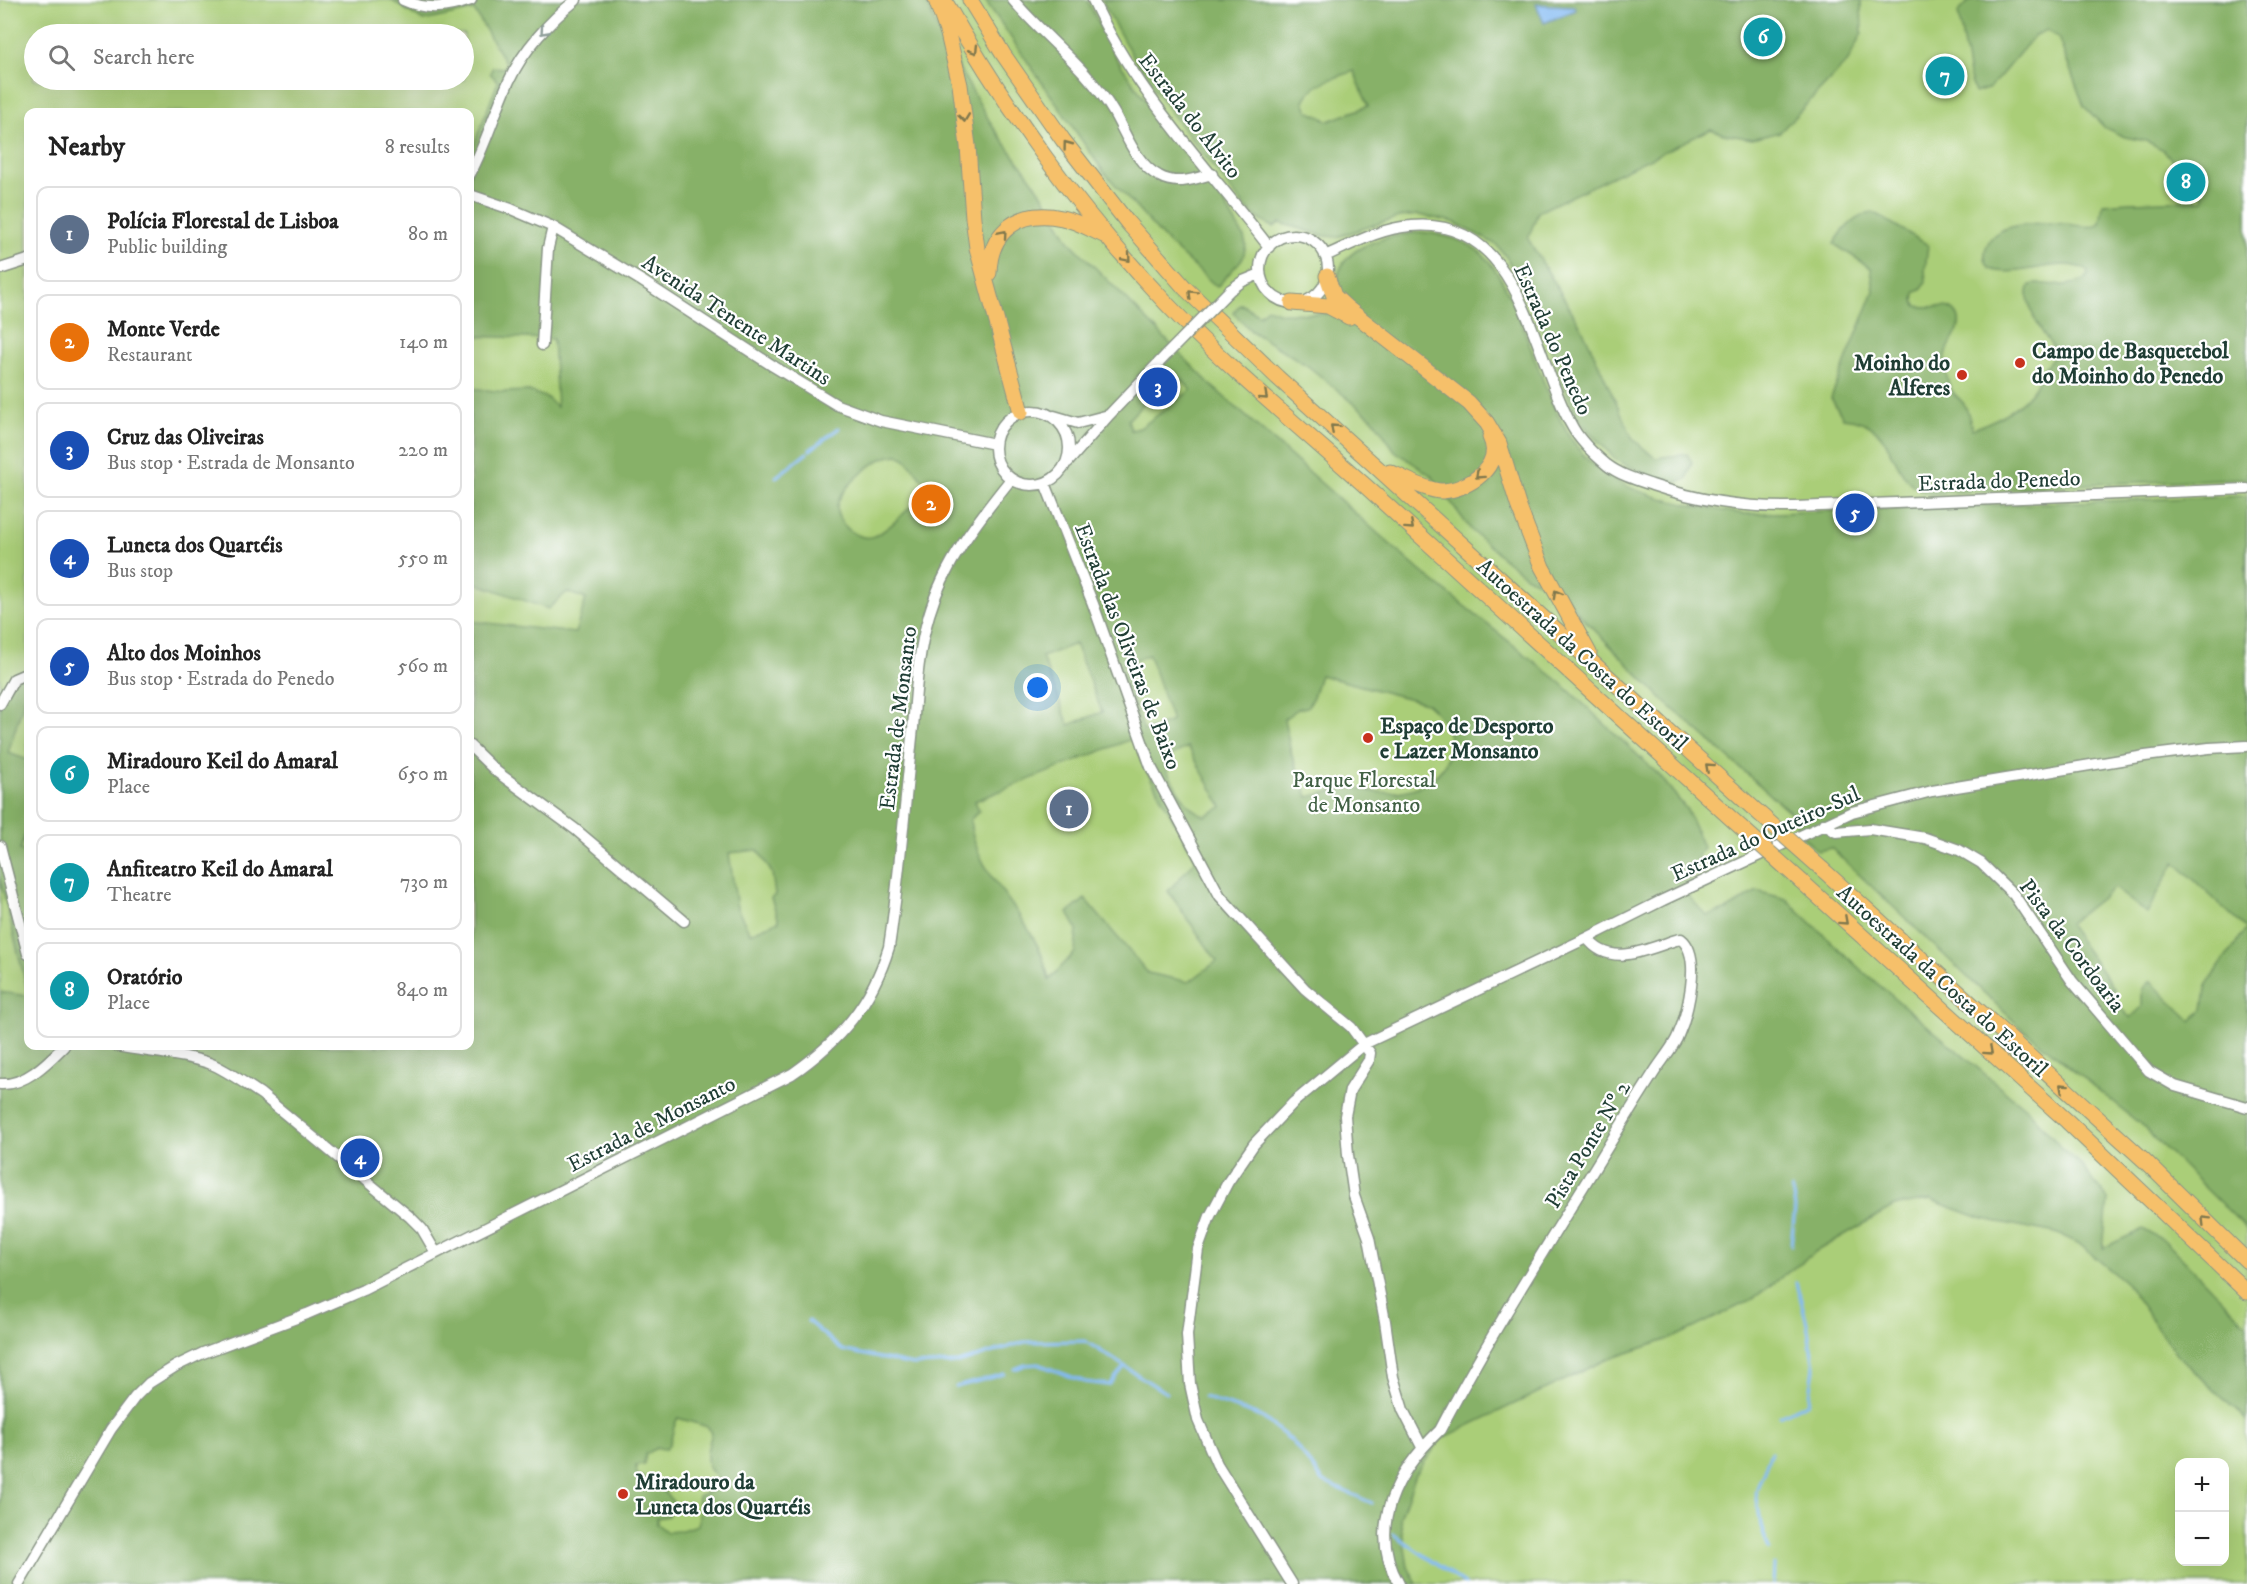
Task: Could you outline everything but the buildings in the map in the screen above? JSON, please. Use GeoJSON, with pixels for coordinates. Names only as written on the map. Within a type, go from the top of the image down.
{"type":"FeatureCollection","features":[{"type":"Feature","properties":{"kind":"highway"},"geometry":{"type":"LineString","coordinates":[[936,0],[948,34],[960,85],[968,146],[972,218],[977,248],[1022,412]]}},
{"type":"Feature","properties":{"kind":"highway","name":"Autoestrada da Costa do Estoril"},"geometry":{"type":"LineString","coordinates":[[944,0],[985,69],[1043,153],[1108,237],[1165,302],[1260,393],[1361,481],[2092,1145],[2247,1292]]}},
{"type":"Feature","properties":{"kind":"highway","name":"Autoestrada da Costa do Estoril"},"geometry":{"type":"LineString","coordinates":[[970,0],[1003,54],[1063,140],[1127,222],[1193,295],[1277,377],[2144,1160],[2247,1261]]}},
{"type":"Feature","properties":{"kind":"highway"},"geometry":{"type":"LineString","coordinates":[[989,288],[990,257],[994,246],[1010,225],[1021,219],[1038,215],[1063,218],[1108,237]]}},
{"type":"Feature","properties":{"kind":"highway"},"geometry":{"type":"LineString","coordinates":[[1327,276],[1334,296],[1347,308],[1469,403],[1487,423],[1499,443],[1518,505],[1542,567],[1595,663]]}},
{"type":"Feature","properties":{"kind":"highway"},"geometry":{"type":"LineString","coordinates":[[1292,303],[1328,306],[1346,315],[1465,406],[1483,426],[1492,441],[1492,461],[1483,473],[1464,487],[1441,492],[1377,467]]}},
{"type":"Feature","properties":{"kind":"street"},"geometry":{"type":"LineString","coordinates":[[403,0],[425,6],[449,8],[471,0]]}},
{"type":"Feature","properties":{"kind":"street"},"geometry":{"type":"LineString","coordinates":[[474,166],[516,66],[548,26],[576,0]]}},
{"type":"Feature","properties":{"kind":"street"},"geometry":{"type":"LineString","coordinates":[[1013,0],[1089,78],[1113,111],[1126,137],[1146,167],[1169,181],[1184,182],[1212,174]]}},
{"type":"Feature","properties":{"kind":"street","name":"Estrada do Alvito"},"geometry":{"type":"LineString","coordinates":[[1093,0],[1109,34],[1138,82],[1269,247]]}},
{"type":"Feature","properties":{"kind":"street","name":"Avenida Tenente Martins"},"geometry":{"type":"LineString","coordinates":[[474,196],[553,227],[642,280],[782,372],[837,405],[882,422],[995,444]]}},
{"type":"Feature","properties":{"kind":"street","name":"Estrada do Penedo"},"geometry":{"type":"LineString","coordinates":[[1325,256],[1379,233],[1408,226],[1437,227],[1459,233],[1478,242],[1505,271],[1516,292],[1574,431],[1588,448],[1609,466],[1634,479],[1685,496],[1733,505],[1795,507],[2247,489]]}},
{"type":"Feature","properties":{"kind":"street"},"geometry":{"type":"LineString","coordinates":[[542,345],[548,248],[553,227]]}},
{"type":"Feature","properties":{"kind":"street"},"geometry":{"type":"LineString","coordinates":[[1299,236],[1318,245],[1325,256],[1327,276],[1322,289],[1312,298],[1292,303],[1274,297],[1265,287],[1260,274],[1262,257],[1279,238],[1299,236]]}},
{"type":"Feature","properties":{"kind":"street"},"geometry":{"type":"LineString","coordinates":[[0,269],[24,261]]}},
{"type":"Feature","properties":{"kind":"street"},"geometry":{"type":"LineString","coordinates":[[1109,415],[1078,423],[1035,411],[1022,412],[1004,424],[995,444],[998,464],[1011,479],[1024,484],[1045,483],[1061,471],[1109,415],[1230,290],[1243,281],[1260,274]]}},
{"type":"Feature","properties":{"kind":"street"},"geometry":{"type":"LineString","coordinates":[[1049,415],[1063,427],[1069,444],[1066,463],[1061,471]]}},
{"type":"Feature","properties":{"kind":"street","name":"Estrada de Monsanto"},"geometry":{"type":"LineString","coordinates":[[18,1584],[111,1429],[128,1405],[149,1383],[176,1366],[335,1303],[436,1253],[792,1074],[831,1045],[850,1023],[873,988],[884,965],[889,947],[903,832],[921,644],[929,614],[940,584],[962,544],[1011,479]]}},
{"type":"Feature","properties":{"kind":"street","name":"Estrada das Oliveiras de Baixo"},"geometry":{"type":"LineString","coordinates":[[1045,483],[1093,604],[1151,766],[1220,896],[1305,990],[1345,1020],[1364,1044]]}},
{"type":"Feature","properties":{"kind":"street"},"geometry":{"type":"LineString","coordinates":[[0,704],[14,679],[24,675]]}},
{"type":"Feature","properties":{"kind":"street","name":"Estrada do Outeiro-Sul"},"geometry":{"type":"LineString","coordinates":[[1292,1584],[1217,1464],[1198,1420],[1189,1375],[1187,1335],[1198,1249],[1210,1216],[1254,1144],[1294,1102],[1364,1044],[1823,824],[1876,804],[1932,791],[2145,756],[2247,746]]}},
{"type":"Feature","properties":{"kind":"street"},"geometry":{"type":"LineString","coordinates":[[474,750],[497,772],[575,829],[684,921]]}},
{"type":"Feature","properties":{"kind":"street","name":"Pista da Cordoaria"},"geometry":{"type":"LineString","coordinates":[[1823,824],[1836,832],[1870,829],[1925,838],[1959,850],[1981,863],[2014,894],[2072,981],[2149,1071],[2175,1086],[2247,1107]]}},
{"type":"Feature","properties":{"kind":"street"},"geometry":{"type":"LineString","coordinates":[[0,846],[24,939]]}},
{"type":"Feature","properties":{"kind":"street","name":"Pista Ponte Nº 2"},"geometry":{"type":"LineString","coordinates":[[1422,1447],[1440,1430],[1518,1294],[1677,1039],[1684,1019],[1692,969],[1690,950],[1685,942],[1681,939],[1629,955],[1615,955],[1594,947],[1587,938]]}},
{"type":"Feature","properties":{"kind":"street"},"geometry":{"type":"LineString","coordinates":[[1364,1044],[1370,1053],[1369,1060],[1350,1090],[1345,1116],[1348,1155],[1354,1196],[1369,1238],[1393,1377],[1403,1410],[1422,1447],[1398,1485],[1386,1511],[1384,1542],[1392,1572],[1399,1584]]}},
{"type":"Feature","properties":{"kind":"street"},"geometry":{"type":"LineString","coordinates":[[0,1084],[19,1081],[45,1065],[60,1050]]}},
{"type":"Feature","properties":{"kind":"street"},"geometry":{"type":"LineString","coordinates":[[144,1050],[178,1055],[210,1064],[237,1078],[279,1109],[410,1217],[422,1229],[436,1253]]}},
{"type":"Feature","properties":{"kind":"green space","name":"Parque Florestal de Monsanto"},"geometry":{"type":"Polygon","coordinates":[[[0,0],[2247,0],[2247,1584],[0,1584],[0,0]]]}},
{"type":"Feature","properties":{"kind":"green space"},"geometry":{"type":"Polygon","coordinates":[[[391,0],[925,0],[940,35],[993,127],[1039,189],[1070,242],[1213,387],[1419,570],[1560,682],[1660,776],[1687,810],[1703,847],[1691,870],[1690,898],[1707,916],[1728,909],[1757,891],[1786,899],[1860,969],[2030,1112],[2059,1145],[2081,1165],[2108,1199],[2103,1248],[2143,1229],[2165,1241],[2247,1325],[2247,1421],[2175,1353],[2126,1283],[2078,1243],[2056,1233],[1983,1219],[1931,1200],[1894,1206],[1815,1252],[1751,1300],[1675,1337],[1606,1360],[1441,1439],[1416,1474],[1400,1518],[1408,1567],[1417,1584],[0,1584],[0,992],[24,995],[24,1050],[474,1050],[474,621],[575,633],[586,599],[567,592],[548,609],[474,582],[474,388],[504,392],[529,391],[547,398],[557,407],[553,339],[474,336],[474,145],[498,82],[490,73],[493,67],[504,68],[506,64],[474,10],[423,21],[391,0]],[[1174,371],[1128,420],[1131,430],[1140,428],[1191,390],[1174,371]],[[898,455],[886,457],[863,472],[849,485],[839,500],[837,512],[839,518],[849,530],[861,537],[874,536],[881,532],[930,489],[906,459],[898,455]],[[1075,644],[1042,657],[1069,725],[1102,712],[1075,644]],[[1149,655],[1121,665],[1144,731],[1172,721],[1149,655]],[[1320,675],[1312,700],[1307,707],[1298,709],[1284,719],[1292,756],[1308,797],[1348,788],[1400,792],[1422,785],[1431,779],[1445,762],[1450,744],[1447,730],[1440,718],[1426,703],[1320,675]],[[1134,738],[975,801],[979,811],[970,820],[979,854],[1040,950],[1049,980],[1075,952],[1077,929],[1068,913],[1085,899],[1148,973],[1189,982],[1217,961],[1168,891],[1196,860],[1141,761],[1134,738]],[[1188,747],[1162,760],[1179,792],[1198,813],[1205,816],[1222,807],[1188,747]],[[758,850],[729,853],[737,908],[750,933],[779,921],[771,898],[775,895],[772,873],[758,850]],[[678,1418],[666,1449],[657,1448],[646,1454],[644,1464],[636,1465],[637,1475],[655,1481],[673,1502],[668,1516],[657,1518],[657,1524],[667,1532],[698,1525],[698,1496],[715,1489],[720,1484],[708,1463],[707,1453],[712,1433],[708,1427],[678,1418]]]}},
{"type":"Feature","properties":{"kind":"green space"},"geometry":{"type":"Polygon","coordinates":[[[985,0],[1087,0],[1118,61],[1162,124],[1219,195],[1244,237],[1246,245],[1243,258],[1217,287],[1168,243],[1103,171],[985,0]]]}},
{"type":"Feature","properties":{"kind":"green space"},"geometry":{"type":"Polygon","coordinates":[[[1102,0],[1861,0],[1862,33],[1848,61],[1780,132],[1752,139],[1723,134],[1711,129],[1538,212],[1528,239],[1582,328],[1633,439],[1655,458],[1687,454],[1692,462],[1687,479],[1668,485],[1616,460],[1576,417],[1549,343],[1507,258],[1497,245],[1454,222],[1419,215],[1399,217],[1337,237],[1325,236],[1280,223],[1274,227],[1256,217],[1241,202],[1183,129],[1140,67],[1102,0]],[[1354,71],[1319,85],[1304,101],[1308,111],[1329,121],[1368,106],[1354,71]]]}},
{"type":"Feature","properties":{"kind":"green space"},"geometry":{"type":"Polygon","coordinates":[[[1970,0],[2247,0],[2247,478],[1930,494],[1916,487],[1905,477],[1885,441],[1875,430],[1862,422],[1843,418],[1831,398],[1874,291],[1871,268],[1834,244],[1846,228],[1861,216],[1873,212],[1928,245],[1926,282],[1915,293],[1914,301],[1916,306],[1948,308],[1959,318],[1958,329],[1947,350],[1946,370],[1951,389],[1963,402],[1972,429],[1998,418],[2022,402],[2037,384],[2044,368],[2057,353],[2031,311],[2028,293],[2030,285],[2073,284],[2087,278],[2088,272],[2079,267],[2067,265],[2002,272],[1990,269],[1985,260],[1985,253],[1986,246],[1993,236],[2001,230],[2023,224],[2058,223],[2085,227],[2095,226],[2100,223],[2103,204],[2203,200],[2201,183],[2178,168],[2164,150],[2146,141],[2125,137],[2105,128],[2084,106],[2058,37],[2047,30],[2035,35],[1990,88],[1975,93],[1969,75],[1958,13],[1970,0]]]}},
{"type":"Feature","properties":{"kind":"green space"},"geometry":{"type":"Polygon","coordinates":[[[1420,232],[1445,236],[1469,245],[1488,260],[1503,282],[1521,321],[1547,391],[1569,435],[1582,454],[1598,469],[1613,479],[1648,494],[1744,514],[2247,496],[2245,601],[2247,663],[2247,1229],[2140,1124],[2017,1024],[1831,848],[1818,851],[1804,838],[1790,812],[1664,701],[1578,613],[1560,591],[1527,577],[1471,530],[1432,476],[1395,451],[1373,419],[1308,366],[1251,331],[1233,312],[1241,304],[1259,315],[1267,308],[1281,313],[1326,314],[1338,293],[1338,277],[1343,265],[1351,255],[1377,241],[1420,232]],[[2175,862],[2147,913],[2114,888],[2068,924],[2115,990],[2108,994],[2130,1018],[2142,1007],[2142,989],[2150,981],[2191,1021],[2203,1009],[2207,984],[2246,929],[2175,862]]]}},
{"type":"Feature","properties":{"kind":"green space"},"geometry":{"type":"Polygon","coordinates":[[[24,675],[24,701],[8,753],[24,759],[24,837],[20,850],[24,852],[24,977],[0,879],[0,704],[14,679],[24,675]]]}},
{"type":"Feature","properties":{"kind":"water"},"geometry":{"type":"Polygon","coordinates":[[[1536,4],[1574,6],[1576,10],[1544,23],[1536,4]]]}},
{"type":"Feature","properties":{"kind":"waterway"},"geometry":{"type":"LineString","coordinates":[[810,450],[839,428]]}},
{"type":"Feature","properties":{"kind":"waterway"},"geometry":{"type":"LineString","coordinates":[[776,477],[807,453]]}},
{"type":"Feature","properties":{"kind":"waterway"},"geometry":{"type":"LineString","coordinates":[[1791,1245],[1795,1208],[1792,1189]]}},
{"type":"Feature","properties":{"kind":"waterway"},"geometry":{"type":"LineString","coordinates":[[1780,1416],[1809,1402],[1814,1368],[1807,1323],[1796,1282]]}},
{"type":"Feature","properties":{"kind":"waterway"},"geometry":{"type":"LineString","coordinates":[[808,1321],[842,1350],[913,1365],[958,1363],[1024,1342],[1085,1341],[1166,1393]]}},
{"type":"Feature","properties":{"kind":"waterway"},"geometry":{"type":"LineString","coordinates":[[1015,1369],[1038,1364],[1085,1382],[1109,1385],[1125,1366]]}},
{"type":"Feature","properties":{"kind":"waterway"},"geometry":{"type":"LineString","coordinates":[[956,1387],[1004,1374]]}},
{"type":"Feature","properties":{"kind":"waterway"},"geometry":{"type":"LineString","coordinates":[[1204,1397],[1262,1417],[1292,1441],[1324,1482],[1372,1503]]}},
{"type":"Feature","properties":{"kind":"waterway"},"geometry":{"type":"LineString","coordinates":[[1769,1549],[1761,1526],[1756,1491],[1771,1452]]}},
{"type":"Feature","properties":{"kind":"waterway"},"geometry":{"type":"LineString","coordinates":[[1393,1534],[1465,1584]]}},
{"type":"Feature","properties":{"kind":"waterway"},"geometry":{"type":"LineString","coordinates":[[1773,1584],[1774,1565]]}},
{"type":"Feature","properties":{"kind":"place","name":"Miradouro Keil do Amaral"},"geometry":{"type":"Point","coordinates":[1763,37]}},
{"type":"Feature","properties":{"kind":"place","name":"Anfiteatro Keil do Amaral"},"geometry":{"type":"Point","coordinates":[1945,76]}},
{"type":"Feature","properties":{"kind":"place","name":"Oratório"},"geometry":{"type":"Point","coordinates":[2186,182]}},
{"type":"Feature","properties":{"kind":"place","name":"Campo de Basquetebol do Moinho do Penedo"},"geometry":{"type":"Point","coordinates":[2020,363]}},
{"type":"Feature","properties":{"kind":"place","name":"Moinho do Alferes"},"geometry":{"type":"Point","coordinates":[1962,375]}},
{"type":"Feature","properties":{"kind":"place","name":"Cruz das Oliveiras"},"geometry":{"type":"Point","coordinates":[1158,387]}},
{"type":"Feature","properties":{"kind":"place","name":"Monte Verde"},"geometry":{"type":"Point","coordinates":[931,504]}},
{"type":"Feature","properties":{"kind":"place","name":"Alto dos Moinhos"},"geometry":{"type":"Point","coordinates":[1855,513]}},
{"type":"Feature","properties":{"kind":"place","name":"Espaço de Desporto e Lazer Monsanto"},"geometry":{"type":"Point","coordinates":[1368,738]}},
{"type":"Feature","properties":{"kind":"place","name":"Polícia Florestal de Lisboa"},"geometry":{"type":"Point","coordinates":[1069,809]}},
{"type":"Feature","properties":{"kind":"place","name":"Luneta dos Quartéis"},"geometry":{"type":"Point","coordinates":[360,1158]}},
{"type":"Feature","properties":{"kind":"place","name":"Miradouro da Luneta dos Quartéis"},"geometry":{"type":"Point","coordinates":[623,1494]}}]}
